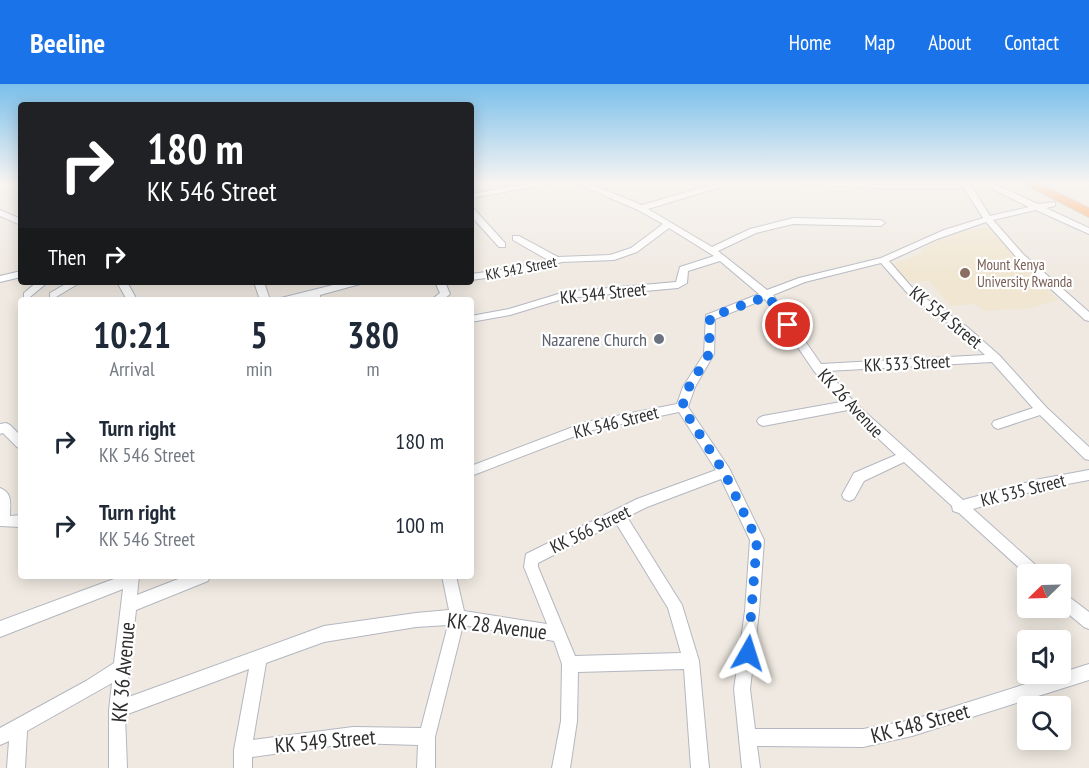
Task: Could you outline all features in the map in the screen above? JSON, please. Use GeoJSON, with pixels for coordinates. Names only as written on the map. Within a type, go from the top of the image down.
{"type":"FeatureCollection","features":[{"type":"Feature","properties":{"kind":"street"},"geometry":{"type":"LineString","coordinates":[[2,214],[18,221]]}},
{"type":"Feature","properties":{"kind":"street"},"geometry":{"type":"LineString","coordinates":[[474,214],[502,244]]}},
{"type":"Feature","properties":{"kind":"street","name":"KK 26 Avenue"},"geometry":{"type":"LineString","coordinates":[[651,214],[717,253],[768,296],[818,368],[850,405],[958,507],[1024,564]]}},
{"type":"Feature","properties":{"kind":"street"},"geometry":{"type":"LineString","coordinates":[[983,214],[1035,270],[1089,318]]}},
{"type":"Feature","properties":{"kind":"street"},"geometry":{"type":"LineString","coordinates":[[768,296],[802,280],[883,260],[908,252],[934,237],[1013,214]]}},
{"type":"Feature","properties":{"kind":"street"},"geometry":{"type":"LineString","coordinates":[[1051,214],[1089,231]]}},
{"type":"Feature","properties":{"kind":"street"},"geometry":{"type":"LineString","coordinates":[[717,253],[753,231],[793,220],[881,223]]}},
{"type":"Feature","properties":{"kind":"street","name":"KK 542 Street"},"geometry":{"type":"LineString","coordinates":[[474,277],[523,270],[556,260],[611,258],[634,250],[669,224]]}},
{"type":"Feature","properties":{"kind":"street"},"geometry":{"type":"LineString","coordinates":[[516,238],[556,260]]}},
{"type":"Feature","properties":{"kind":"street","name":"KK 544 Street"},"geometry":{"type":"LineString","coordinates":[[474,318],[510,312],[566,295],[678,285],[682,283],[682,268],[717,253]]}},
{"type":"Feature","properties":{"kind":"street","name":"KK 554 Street"},"geometry":{"type":"LineString","coordinates":[[883,260],[913,294],[962,327],[995,358],[1042,410],[1089,455]]}},
{"type":"Feature","properties":{"kind":"street"},"geometry":{"type":"LineString","coordinates":[[0,279],[18,275]]}},
{"type":"Feature","properties":{"kind":"street"},"geometry":{"type":"LineString","coordinates":[[27,296],[40,285]]}},
{"type":"Feature","properties":{"kind":"street"},"geometry":{"type":"LineString","coordinates":[[53,295],[71,285]]}},
{"type":"Feature","properties":{"kind":"street"},"geometry":{"type":"LineString","coordinates":[[316,296],[348,285]]}},
{"type":"Feature","properties":{"kind":"street","name":"KK 546 Street"},"geometry":{"type":"LineString","coordinates":[[474,470],[586,427],[682,407],[689,387],[709,354],[710,317],[768,296]]}},
{"type":"Feature","properties":{"kind":"street","name":"KK 533 Street"},"geometry":{"type":"LineString","coordinates":[[818,368],[995,358]]}},
{"type":"Feature","properties":{"kind":"street"},"geometry":{"type":"LineString","coordinates":[[763,422],[850,405]]}},
{"type":"Feature","properties":{"kind":"street"},"geometry":{"type":"LineString","coordinates":[[682,407],[724,472],[757,540],[752,611],[742,689],[751,768]]}},
{"type":"Feature","properties":{"kind":"street"},"geometry":{"type":"LineString","coordinates":[[998,424],[1042,410]]}},
{"type":"Feature","properties":{"kind":"street"},"geometry":{"type":"LineString","coordinates":[[0,429],[6,428],[18,441]]}},
{"type":"Feature","properties":{"kind":"street"},"geometry":{"type":"LineString","coordinates":[[849,495],[859,477],[904,457]]}},
{"type":"Feature","properties":{"kind":"street","name":"KK 566 Street"},"geometry":{"type":"LineString","coordinates":[[559,634],[531,567],[531,559],[642,503],[724,472]]}},
{"type":"Feature","properties":{"kind":"street","name":"KK 535 Street"},"geometry":{"type":"LineString","coordinates":[[958,507],[1040,484],[1089,475]]}},
{"type":"Feature","properties":{"kind":"street"},"geometry":{"type":"LineString","coordinates":[[0,494],[3,496],[4,522],[18,521]]}},
{"type":"Feature","properties":{"kind":"street"},"geometry":{"type":"LineString","coordinates":[[620,516],[675,605],[692,661],[700,768]]}},
{"type":"Feature","properties":{"kind":"street"},"geometry":{"type":"LineString","coordinates":[[0,629],[129,579]]}},
{"type":"Feature","properties":{"kind":"street","name":"KK 36 Avenue"},"geometry":{"type":"LineString","coordinates":[[118,768],[117,710],[132,579]]}},
{"type":"Feature","properties":{"kind":"street"},"geometry":{"type":"LineString","coordinates":[[130,605],[195,579]]}},
{"type":"Feature","properties":{"kind":"street"},"geometry":{"type":"LineString","coordinates":[[426,768],[427,737],[459,617],[450,579]]}},
{"type":"Feature","properties":{"kind":"street"},"geometry":{"type":"LineString","coordinates":[[1071,606],[1089,622]]}},
{"type":"Feature","properties":{"kind":"street","name":"KK 28 Avenue"},"geometry":{"type":"LineString","coordinates":[[117,710],[324,634],[416,620],[459,617],[559,634],[570,664]]}},
{"type":"Feature","properties":{"kind":"street"},"geometry":{"type":"LineString","coordinates":[[243,768],[243,750],[259,657]]}},
{"type":"Feature","properties":{"kind":"street"},"geometry":{"type":"LineString","coordinates":[[561,768],[569,721],[570,664],[692,661]]}},
{"type":"Feature","properties":{"kind":"street"},"geometry":{"type":"LineString","coordinates":[[0,737],[92,687],[121,668]]}},
{"type":"Feature","properties":{"kind":"street","name":"KK 548 Street"},"geometry":{"type":"LineString","coordinates":[[746,737],[863,738],[912,728],[1089,672]]}},
{"type":"Feature","properties":{"kind":"street"},"geometry":{"type":"LineString","coordinates":[[16,768],[19,727]]}},
{"type":"Feature","properties":{"kind":"street","name":"KK 549 Street"},"geometry":{"type":"LineString","coordinates":[[243,750],[353,735],[427,737]]}},
{"type":"Feature","properties":{"kind":"shaded area","name":"Mount Kenya University Rwanda"},"geometry":{"type":"Polygon","coordinates":[[[989,227],[1058,300],[1031,308],[984,311],[975,304],[950,306],[929,281],[906,282],[891,265],[922,253],[921,250],[933,242],[962,232],[989,227]]]}},
{"type":"Feature","properties":{"kind":"place","name":"Mount Kenya University Rwanda"},"geometry":{"type":"Point","coordinates":[965,273]}},
{"type":"Feature","properties":{"kind":"place","name":"Nazarene Church"},"geometry":{"type":"Point","coordinates":[659,339]}},
{"type":"Feature","properties":{"kind":"route"},"geometry":{"type":"LineString","coordinates":[[748,653],[757,540],[724,472],[682,407],[689,387],[709,354],[708,321],[710,317],[768,296],[788,325]]}}]}
